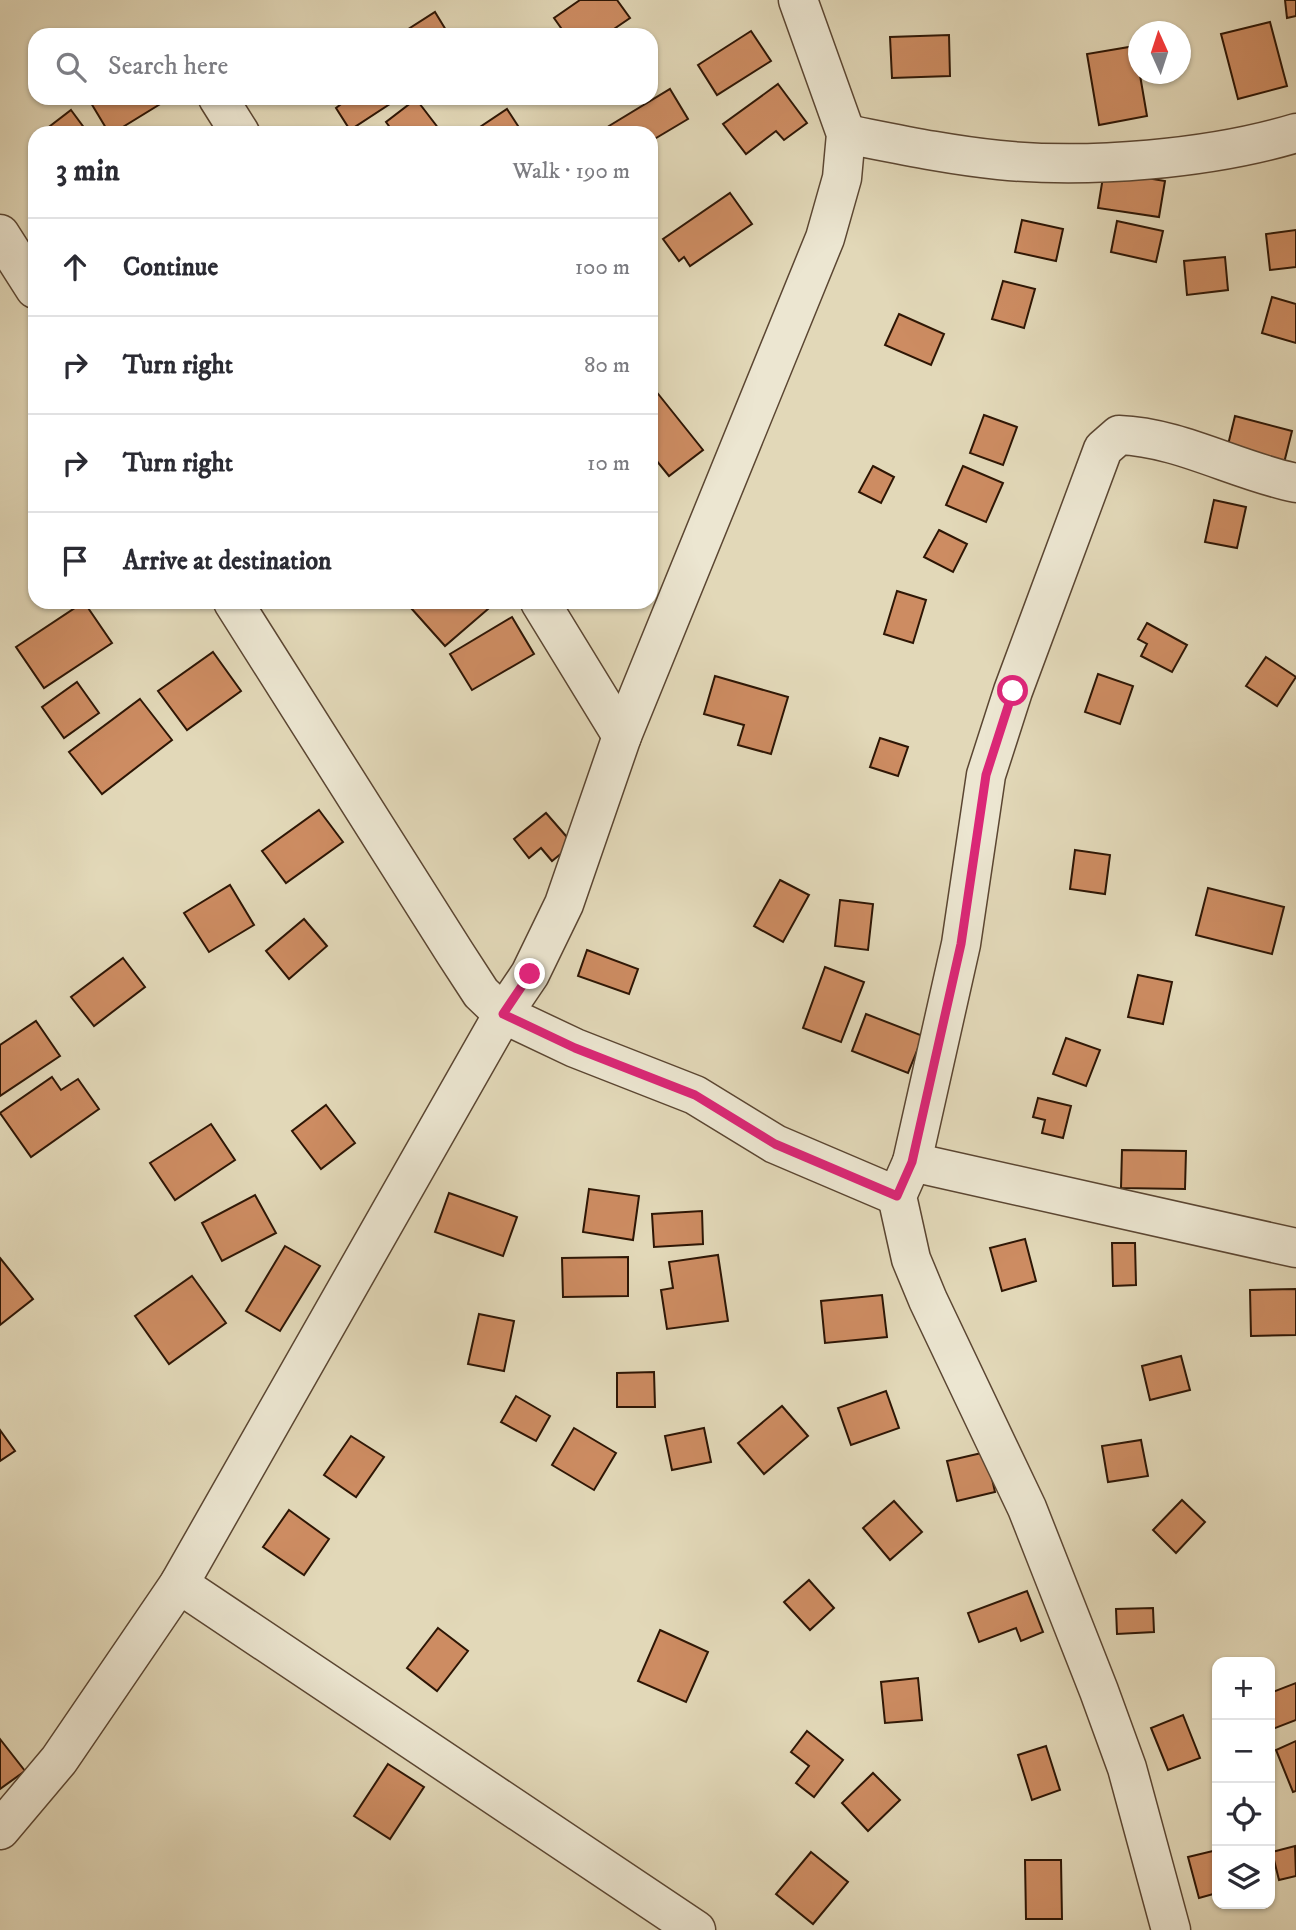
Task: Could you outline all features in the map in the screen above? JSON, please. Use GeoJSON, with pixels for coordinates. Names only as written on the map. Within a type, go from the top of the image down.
{"type":"FeatureCollection","features":[{"type":"Feature","properties":{"kind":"street"},"geometry":{"type":"LineString","coordinates":[[0,1830],[59,1760],[179,1584],[503,1014],[530,974],[564,904],[622,736],[825,238],[842,178],[846,134],[798,0]]}},
{"type":"Feature","properties":{"kind":"street"},"geometry":{"type":"LineString","coordinates":[[222,105],[236,126]]}},
{"type":"Feature","properties":{"kind":"street"},"geometry":{"type":"LineString","coordinates":[[846,134],[1001,161],[1081,162],[1190,155],[1296,133]]}},
{"type":"Feature","properties":{"kind":"street"},"geometry":{"type":"LineString","coordinates":[[0,233],[28,278]]}},
{"type":"Feature","properties":{"kind":"street"},"geometry":{"type":"LineString","coordinates":[[1171,1930],[1126,1768],[1100,1691],[1027,1508],[911,1259],[905,1179],[961,944],[986,775],[1013,691],[1103,449],[1119,435],[1145,436],[1266,477],[1296,483]]}},
{"type":"Feature","properties":{"kind":"street"},"geometry":{"type":"LineString","coordinates":[[237,609],[461,963],[481,993],[503,1014],[575,1048],[695,1095],[775,1144],[905,1179],[1296,1248]]}},
{"type":"Feature","properties":{"kind":"street"},"geometry":{"type":"LineString","coordinates":[[544,609],[622,736]]}},
{"type":"Feature","properties":{"kind":"street"},"geometry":{"type":"LineString","coordinates":[[179,1584],[696,1930]]}},
{"type":"Feature","properties":{"kind":"building"},"geometry":{"type":"Polygon","coordinates":[[[580,0],[617,0],[630,18],[615,28],[561,28],[554,18],[580,0]]]}},
{"type":"Feature","properties":{"kind":"building"},"geometry":{"type":"Polygon","coordinates":[[[1285,0],[1296,0],[1296,16],[1287,18],[1285,0]]]}},
{"type":"Feature","properties":{"kind":"building"},"geometry":{"type":"Polygon","coordinates":[[[435,12],[445,28],[410,28],[435,12]]]}},
{"type":"Feature","properties":{"kind":"building"},"geometry":{"type":"Polygon","coordinates":[[[1270,22],[1287,86],[1238,99],[1221,34],[1270,22]]]}},
{"type":"Feature","properties":{"kind":"building"},"geometry":{"type":"Polygon","coordinates":[[[751,31],[771,61],[717,95],[698,65],[751,31]]]}},
{"type":"Feature","properties":{"kind":"building"},"geometry":{"type":"Polygon","coordinates":[[[949,35],[950,76],[892,78],[890,37],[949,35]]]}},
{"type":"Feature","properties":{"kind":"building"},"geometry":{"type":"Polygon","coordinates":[[[1128,47],[1128,84],[1142,84],[1147,116],[1099,125],[1087,54],[1128,47]]]}},
{"type":"Feature","properties":{"kind":"building"},"geometry":{"type":"Polygon","coordinates":[[[778,84],[807,123],[784,140],[776,131],[746,154],[723,124],[778,84]]]}},
{"type":"Feature","properties":{"kind":"building"},"geometry":{"type":"Polygon","coordinates":[[[670,89],[688,119],[658,137],[658,126],[609,126],[644,105],[658,105],[658,96],[670,89]]]}},
{"type":"Feature","properties":{"kind":"building"},"geometry":{"type":"Polygon","coordinates":[[[92,105],[159,105],[124,126],[105,126],[92,105]]]}},
{"type":"Feature","properties":{"kind":"building"},"geometry":{"type":"Polygon","coordinates":[[[340,105],[388,105],[356,126],[347,126],[336,108],[340,105]]]}},
{"type":"Feature","properties":{"kind":"building"},"geometry":{"type":"Polygon","coordinates":[[[408,105],[421,105],[437,126],[389,126],[386,122],[408,105]]]}},
{"type":"Feature","properties":{"kind":"building"},"geometry":{"type":"Polygon","coordinates":[[[507,109],[518,126],[482,126],[507,109]]]}},
{"type":"Feature","properties":{"kind":"building"},"geometry":{"type":"Polygon","coordinates":[[[71,110],[83,126],[50,126],[71,110]]]}},
{"type":"Feature","properties":{"kind":"building"},"geometry":{"type":"Polygon","coordinates":[[[1104,171],[1165,181],[1159,217],[1098,208],[1104,171]]]}},
{"type":"Feature","properties":{"kind":"building"},"geometry":{"type":"Polygon","coordinates":[[[730,193],[752,224],[690,266],[684,257],[679,261],[663,239],[730,193]]]}},
{"type":"Feature","properties":{"kind":"building"},"geometry":{"type":"Polygon","coordinates":[[[1022,220],[1063,229],[1056,261],[1015,252],[1022,220]]]}},
{"type":"Feature","properties":{"kind":"building"},"geometry":{"type":"Polygon","coordinates":[[[1117,221],[1163,231],[1156,262],[1111,252],[1117,221]]]}},
{"type":"Feature","properties":{"kind":"building"},"geometry":{"type":"Polygon","coordinates":[[[1296,230],[1296,267],[1270,270],[1266,234],[1296,230]]]}},
{"type":"Feature","properties":{"kind":"building"},"geometry":{"type":"Polygon","coordinates":[[[1225,257],[1228,290],[1187,295],[1184,261],[1225,257]]]}},
{"type":"Feature","properties":{"kind":"building"},"geometry":{"type":"Polygon","coordinates":[[[1003,281],[1035,289],[1024,328],[992,319],[1003,281]]]}},
{"type":"Feature","properties":{"kind":"building"},"geometry":{"type":"Polygon","coordinates":[[[1272,297],[1296,304],[1296,343],[1262,333],[1272,297]]]}},
{"type":"Feature","properties":{"kind":"building"},"geometry":{"type":"Polygon","coordinates":[[[899,314],[944,334],[931,365],[885,345],[899,314]]]}},
{"type":"Feature","properties":{"kind":"building"},"geometry":{"type":"Polygon","coordinates":[[[658,394],[703,450],[669,476],[658,463],[658,394]]]}},
{"type":"Feature","properties":{"kind":"building"},"geometry":{"type":"Polygon","coordinates":[[[984,415],[1017,427],[1003,465],[970,453],[984,415]]]}},
{"type":"Feature","properties":{"kind":"building"},"geometry":{"type":"Polygon","coordinates":[[[1235,416],[1292,431],[1284,463],[1227,449],[1235,416]]]}},
{"type":"Feature","properties":{"kind":"building"},"geometry":{"type":"Polygon","coordinates":[[[873,466],[894,477],[881,503],[859,492],[873,466]]]}},
{"type":"Feature","properties":{"kind":"building"},"geometry":{"type":"Polygon","coordinates":[[[963,466],[1003,483],[986,522],[946,505],[963,466]]]}},
{"type":"Feature","properties":{"kind":"building"},"geometry":{"type":"Polygon","coordinates":[[[1214,500],[1246,507],[1237,548],[1205,542],[1214,500]]]}},
{"type":"Feature","properties":{"kind":"building"},"geometry":{"type":"Polygon","coordinates":[[[939,530],[967,544],[953,572],[924,557],[939,530]]]}},
{"type":"Feature","properties":{"kind":"building"},"geometry":{"type":"Polygon","coordinates":[[[897,591],[926,600],[913,643],[884,634],[897,591]]]}},
{"type":"Feature","properties":{"kind":"building"},"geometry":{"type":"Polygon","coordinates":[[[73,609],[89,609],[112,643],[44,688],[16,647],[73,609]]]}},
{"type":"Feature","properties":{"kind":"building"},"geometry":{"type":"Polygon","coordinates":[[[412,609],[488,609],[445,646],[412,609]]]}},
{"type":"Feature","properties":{"kind":"building"},"geometry":{"type":"Polygon","coordinates":[[[512,617],[534,654],[472,690],[450,654],[512,617]]]}},
{"type":"Feature","properties":{"kind":"building"},"geometry":{"type":"Polygon","coordinates":[[[1147,623],[1187,645],[1172,672],[1141,656],[1147,644],[1138,639],[1147,623]]]}},
{"type":"Feature","properties":{"kind":"building"},"geometry":{"type":"Polygon","coordinates":[[[213,652],[241,691],[187,730],[158,691],[213,652]]]}},
{"type":"Feature","properties":{"kind":"building"},"geometry":{"type":"Polygon","coordinates":[[[1266,657],[1296,677],[1277,706],[1246,686],[1266,657]]]}},
{"type":"Feature","properties":{"kind":"building"},"geometry":{"type":"Polygon","coordinates":[[[1098,674],[1133,686],[1120,724],[1085,712],[1098,674]]]}},
{"type":"Feature","properties":{"kind":"building"},"geometry":{"type":"Polygon","coordinates":[[[715,676],[788,697],[771,754],[738,745],[744,725],[704,714],[715,676]]]}},
{"type":"Feature","properties":{"kind":"building"},"geometry":{"type":"Polygon","coordinates":[[[77,682],[99,713],[64,738],[42,707],[77,682]]]}},
{"type":"Feature","properties":{"kind":"building"},"geometry":{"type":"Polygon","coordinates":[[[140,699],[172,740],[102,794],[69,752],[140,699]]]}},
{"type":"Feature","properties":{"kind":"building"},"geometry":{"type":"Polygon","coordinates":[[[880,738],[908,747],[898,776],[870,767],[880,738]]]}},
{"type":"Feature","properties":{"kind":"building"},"geometry":{"type":"Polygon","coordinates":[[[319,810],[343,842],[286,883],[262,851],[319,810]]]}},
{"type":"Feature","properties":{"kind":"building"},"geometry":{"type":"Polygon","coordinates":[[[546,813],[573,844],[552,861],[541,848],[529,858],[514,839],[546,813]]]}},
{"type":"Feature","properties":{"kind":"building"},"geometry":{"type":"Polygon","coordinates":[[[1075,850],[1110,855],[1105,894],[1070,889],[1075,850]]]}},
{"type":"Feature","properties":{"kind":"building"},"geometry":{"type":"Polygon","coordinates":[[[780,880],[809,895],[783,942],[754,926],[780,880]]]}},
{"type":"Feature","properties":{"kind":"building"},"geometry":{"type":"Polygon","coordinates":[[[230,885],[254,925],[209,952],[184,913],[230,885]]]}},
{"type":"Feature","properties":{"kind":"building"},"geometry":{"type":"Polygon","coordinates":[[[1208,888],[1284,907],[1272,954],[1196,935],[1208,888]]]}},
{"type":"Feature","properties":{"kind":"building"},"geometry":{"type":"Polygon","coordinates":[[[840,900],[873,904],[868,950],[835,946],[840,900]]]}},
{"type":"Feature","properties":{"kind":"building"},"geometry":{"type":"Polygon","coordinates":[[[304,919],[327,946],[289,979],[266,951],[304,919]]]}},
{"type":"Feature","properties":{"kind":"building"},"geometry":{"type":"Polygon","coordinates":[[[587,950],[638,969],[629,994],[578,976],[587,950]]]}},
{"type":"Feature","properties":{"kind":"building"},"geometry":{"type":"Polygon","coordinates":[[[123,958],[145,987],[94,1026],[71,997],[123,958]]]}},
{"type":"Feature","properties":{"kind":"building"},"geometry":{"type":"Polygon","coordinates":[[[825,967],[864,982],[841,1042],[803,1028],[825,967]]]}},
{"type":"Feature","properties":{"kind":"building"},"geometry":{"type":"Polygon","coordinates":[[[1138,975],[1172,982],[1163,1024],[1128,1017],[1138,975]]]}},
{"type":"Feature","properties":{"kind":"building"},"geometry":{"type":"Polygon","coordinates":[[[866,1014],[923,1036],[908,1073],[852,1051],[866,1014]]]}},
{"type":"Feature","properties":{"kind":"building"},"geometry":{"type":"Polygon","coordinates":[[[36,1021],[60,1056],[0,1096],[0,1045],[36,1021]]]}},
{"type":"Feature","properties":{"kind":"building"},"geometry":{"type":"Polygon","coordinates":[[[1066,1038],[1100,1050],[1086,1086],[1053,1074],[1066,1038]]]}},
{"type":"Feature","properties":{"kind":"building"},"geometry":{"type":"Polygon","coordinates":[[[52,1077],[61,1090],[78,1079],[99,1109],[31,1157],[0,1113],[52,1077]]]}},
{"type":"Feature","properties":{"kind":"building"},"geometry":{"type":"Polygon","coordinates":[[[1038,1098],[1071,1106],[1063,1138],[1042,1133],[1045,1120],[1033,1117],[1038,1098]]]}},
{"type":"Feature","properties":{"kind":"building"},"geometry":{"type":"Polygon","coordinates":[[[326,1105],[355,1143],[321,1169],[292,1131],[326,1105]]]}},
{"type":"Feature","properties":{"kind":"building"},"geometry":{"type":"Polygon","coordinates":[[[211,1124],[235,1160],[175,1200],[150,1163],[211,1124]]]}},
{"type":"Feature","properties":{"kind":"building"},"geometry":{"type":"Polygon","coordinates":[[[1122,1150],[1186,1151],[1185,1189],[1121,1188],[1122,1150]]]}},
{"type":"Feature","properties":{"kind":"building"},"geometry":{"type":"Polygon","coordinates":[[[589,1189],[639,1196],[633,1240],[583,1232],[589,1189]]]}},
{"type":"Feature","properties":{"kind":"building"},"geometry":{"type":"Polygon","coordinates":[[[449,1193],[517,1217],[503,1256],[435,1232],[449,1193]]]}},
{"type":"Feature","properties":{"kind":"building"},"geometry":{"type":"Polygon","coordinates":[[[255,1195],[276,1233],[222,1261],[202,1223],[255,1195]]]}},
{"type":"Feature","properties":{"kind":"building"},"geometry":{"type":"Polygon","coordinates":[[[702,1211],[703,1244],[654,1247],[652,1214],[702,1211]]]}},
{"type":"Feature","properties":{"kind":"building"},"geometry":{"type":"Polygon","coordinates":[[[1025,1239],[1036,1281],[1002,1291],[990,1248],[1025,1239]]]}},
{"type":"Feature","properties":{"kind":"building"},"geometry":{"type":"Polygon","coordinates":[[[1112,1243],[1135,1243],[1136,1285],[1113,1286],[1112,1243]]]}},
{"type":"Feature","properties":{"kind":"building"},"geometry":{"type":"Polygon","coordinates":[[[285,1246],[320,1266],[280,1331],[246,1311],[285,1246]]]}},
{"type":"Feature","properties":{"kind":"building"},"geometry":{"type":"Polygon","coordinates":[[[718,1255],[728,1321],[667,1329],[661,1290],[673,1288],[669,1262],[718,1255]]]}},
{"type":"Feature","properties":{"kind":"building"},"geometry":{"type":"Polygon","coordinates":[[[628,1257],[628,1296],[563,1297],[562,1258],[628,1257]]]}},
{"type":"Feature","properties":{"kind":"building"},"geometry":{"type":"Polygon","coordinates":[[[0,1258],[33,1299],[0,1325],[0,1258]]]}},
{"type":"Feature","properties":{"kind":"building"},"geometry":{"type":"Polygon","coordinates":[[[192,1276],[226,1323],[169,1364],[135,1316],[192,1276]]]}},
{"type":"Feature","properties":{"kind":"building"},"geometry":{"type":"Polygon","coordinates":[[[1296,1289],[1296,1335],[1251,1336],[1250,1290],[1296,1289]]]}},
{"type":"Feature","properties":{"kind":"building"},"geometry":{"type":"Polygon","coordinates":[[[882,1295],[887,1337],[825,1343],[821,1301],[882,1295]]]}},
{"type":"Feature","properties":{"kind":"building"},"geometry":{"type":"Polygon","coordinates":[[[479,1314],[514,1321],[504,1371],[468,1364],[479,1314]]]}},
{"type":"Feature","properties":{"kind":"building"},"geometry":{"type":"Polygon","coordinates":[[[1181,1356],[1190,1390],[1150,1400],[1142,1366],[1181,1356]]]}},
{"type":"Feature","properties":{"kind":"building"},"geometry":{"type":"Polygon","coordinates":[[[654,1372],[655,1407],[617,1407],[617,1373],[654,1372]]]}},
{"type":"Feature","properties":{"kind":"building"},"geometry":{"type":"Polygon","coordinates":[[[886,1391],[899,1428],[851,1445],[838,1408],[886,1391]]]}},
{"type":"Feature","properties":{"kind":"building"},"geometry":{"type":"Polygon","coordinates":[[[516,1396],[550,1416],[536,1441],[501,1422],[516,1396]]]}},
{"type":"Feature","properties":{"kind":"building"},"geometry":{"type":"Polygon","coordinates":[[[782,1406],[808,1436],[764,1474],[738,1443],[782,1406]]]}},
{"type":"Feature","properties":{"kind":"building"},"geometry":{"type":"Polygon","coordinates":[[[574,1428],[616,1453],[594,1490],[552,1465],[574,1428]]]}},
{"type":"Feature","properties":{"kind":"building"},"geometry":{"type":"Polygon","coordinates":[[[704,1428],[711,1462],[672,1470],[665,1436],[704,1428]]]}},
{"type":"Feature","properties":{"kind":"building"},"geometry":{"type":"Polygon","coordinates":[[[0,1430],[15,1451],[0,1461],[0,1430]]]}},
{"type":"Feature","properties":{"kind":"building"},"geometry":{"type":"Polygon","coordinates":[[[351,1436],[384,1457],[356,1497],[324,1475],[351,1436]]]}},
{"type":"Feature","properties":{"kind":"building"},"geometry":{"type":"Polygon","coordinates":[[[1141,1440],[1148,1476],[1108,1482],[1102,1446],[1141,1440]]]}},
{"type":"Feature","properties":{"kind":"building"},"geometry":{"type":"Polygon","coordinates":[[[986,1452],[995,1492],[957,1501],[947,1461],[986,1452]]]}},
{"type":"Feature","properties":{"kind":"building"},"geometry":{"type":"Polygon","coordinates":[[[1182,1500],[1205,1522],[1176,1553],[1153,1530],[1182,1500]]]}},
{"type":"Feature","properties":{"kind":"building"},"geometry":{"type":"Polygon","coordinates":[[[894,1501],[922,1532],[890,1560],[863,1528],[894,1501]]]}},
{"type":"Feature","properties":{"kind":"building"},"geometry":{"type":"Polygon","coordinates":[[[289,1510],[329,1539],[304,1575],[263,1547],[289,1510]]]}},
{"type":"Feature","properties":{"kind":"building"},"geometry":{"type":"Polygon","coordinates":[[[809,1580],[834,1608],[810,1630],[784,1602],[809,1580]]]}},
{"type":"Feature","properties":{"kind":"building"},"geometry":{"type":"Polygon","coordinates":[[[1027,1591],[1043,1632],[1021,1641],[1016,1628],[979,1642],[968,1613],[1027,1591]]]}},
{"type":"Feature","properties":{"kind":"building"},"geometry":{"type":"Polygon","coordinates":[[[1153,1608],[1154,1632],[1117,1634],[1116,1609],[1153,1608]]]}},
{"type":"Feature","properties":{"kind":"building"},"geometry":{"type":"Polygon","coordinates":[[[438,1628],[468,1651],[437,1691],[407,1668],[438,1628]]]}},
{"type":"Feature","properties":{"kind":"building"},"geometry":{"type":"Polygon","coordinates":[[[660,1630],[708,1652],[686,1702],[638,1681],[660,1630]]]}},
{"type":"Feature","properties":{"kind":"building"},"geometry":{"type":"Polygon","coordinates":[[[918,1678],[922,1720],[885,1723],[881,1682],[918,1678]]]}},
{"type":"Feature","properties":{"kind":"building"},"geometry":{"type":"Polygon","coordinates":[[[1296,1683],[1296,1720],[1275,1728],[1275,1720],[1275,1691],[1296,1683]]]}},
{"type":"Feature","properties":{"kind":"building"},"geometry":{"type":"Polygon","coordinates":[[[1183,1715],[1200,1758],[1168,1770],[1151,1728],[1183,1715]]]}},
{"type":"Feature","properties":{"kind":"building"},"geometry":{"type":"Polygon","coordinates":[[[807,1731],[843,1760],[814,1797],[796,1783],[809,1766],[791,1752],[807,1731]]]}},
{"type":"Feature","properties":{"kind":"building"},"geometry":{"type":"Polygon","coordinates":[[[0,1739],[25,1771],[0,1789],[0,1739]]]}},
{"type":"Feature","properties":{"kind":"building"},"geometry":{"type":"Polygon","coordinates":[[[1296,1741],[1296,1791],[1293,1792],[1276,1750],[1296,1741]]]}},
{"type":"Feature","properties":{"kind":"building"},"geometry":{"type":"Polygon","coordinates":[[[1046,1746],[1060,1790],[1032,1800],[1018,1755],[1046,1746]]]}},
{"type":"Feature","properties":{"kind":"building"},"geometry":{"type":"Polygon","coordinates":[[[388,1764],[424,1787],[390,1839],[354,1816],[388,1764]]]}},
{"type":"Feature","properties":{"kind":"building"},"geometry":{"type":"Polygon","coordinates":[[[873,1773],[900,1800],[868,1831],[842,1803],[873,1773]]]}},
{"type":"Feature","properties":{"kind":"building"},"geometry":{"type":"Polygon","coordinates":[[[1295,1846],[1296,1876],[1279,1880],[1275,1851],[1295,1846]]]}},
{"type":"Feature","properties":{"kind":"building"},"geometry":{"type":"Polygon","coordinates":[[[1212,1851],[1212,1894],[1199,1898],[1188,1857],[1212,1851]]]}},
{"type":"Feature","properties":{"kind":"building"},"geometry":{"type":"Polygon","coordinates":[[[811,1852],[848,1882],[813,1924],[776,1894],[811,1852]]]}},
{"type":"Feature","properties":{"kind":"building"},"geometry":{"type":"Polygon","coordinates":[[[1025,1860],[1061,1860],[1062,1919],[1026,1919],[1025,1860]]]}},
{"type":"Feature","properties":{"kind":"route"},"geometry":{"type":"LineString","coordinates":[[530,974],[503,1014],[575,1048],[695,1095],[775,1144],[897,1196],[912,1162],[961,944],[986,775],[1013,691]]}}]}
